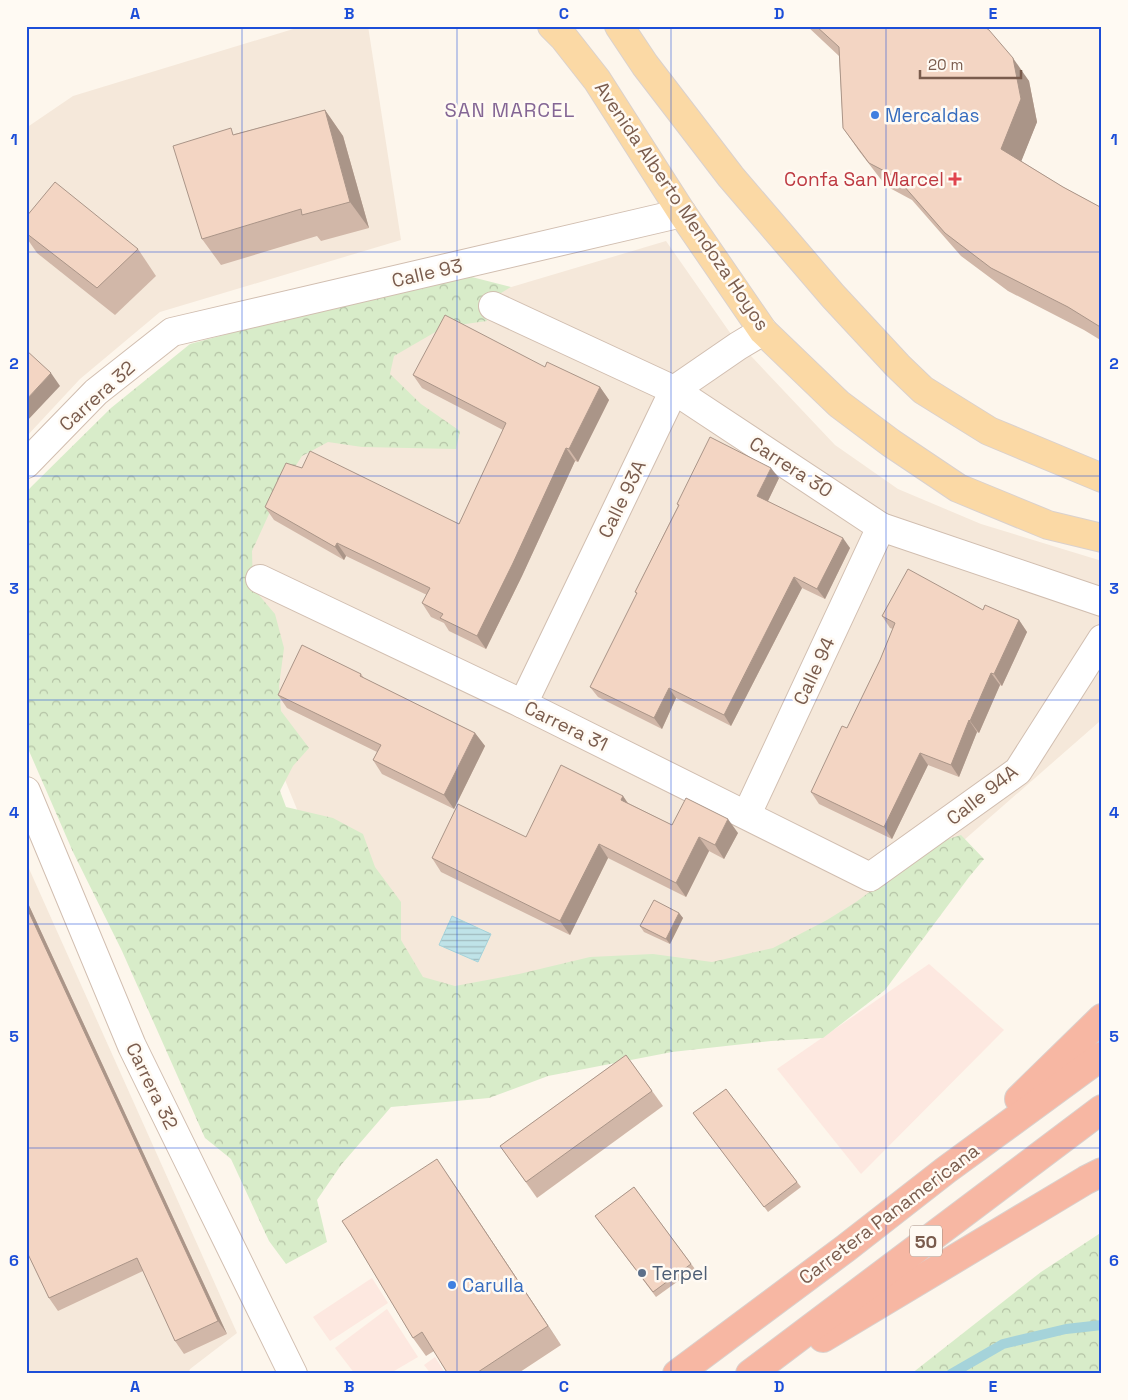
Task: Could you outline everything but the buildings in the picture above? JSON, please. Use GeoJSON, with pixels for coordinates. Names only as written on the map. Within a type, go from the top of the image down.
{"type":"FeatureCollection","features":[{"type":"Feature","properties":{"kind":"highway"},"geometry":{"type":"LineString","coordinates":[[946,1170],[1102,1018]]}},
{"type":"Feature","properties":{"kind":"highway","name":"Carretera Panamericana"},"geometry":{"type":"LineString","coordinates":[[677,1374],[846,1248],[946,1170],[1102,1056]]}},
{"type":"Feature","properties":{"kind":"highway","name":"50"},"geometry":{"type":"LineString","coordinates":[[750,1374],[1102,1109]]}},
{"type":"Feature","properties":{"kind":"highway"},"geometry":{"type":"LineString","coordinates":[[764,1374],[1094,1176]]}},
{"type":"Feature","properties":{"kind":"main road","name":"Avenida Alberto Mendoza Hoyos"},"geometry":{"type":"LineString","coordinates":[[552,26],[564,38],[597,80],[682,213],[763,331],[839,404],[891,443],[958,488],[1048,525],[1102,538]]}},
{"type":"Feature","properties":{"kind":"main road"},"geometry":{"type":"LineString","coordinates":[[622,29],[645,64],[731,177],[833,296],[923,390],[988,431],[1102,478]]}},
{"type":"Feature","properties":{"kind":"street","name":"Calle 93"},"geometry":{"type":"LineString","coordinates":[[172,332],[682,213]]}},
{"type":"Feature","properties":{"kind":"street","name":"Carrera 30"},"geometry":{"type":"LineString","coordinates":[[492,306],[674,390],[881,527],[1102,602]]}},
{"type":"Feature","properties":{"kind":"street","name":"Calle 93A"},"geometry":{"type":"LineString","coordinates":[[523,704],[674,390],[763,331]]}},
{"type":"Feature","properties":{"kind":"street","name":"Carrera 32"},"geometry":{"type":"LineString","coordinates":[[26,464],[96,392],[172,332]]}},
{"type":"Feature","properties":{"kind":"street","name":"Calle 94"},"geometry":{"type":"LineString","coordinates":[[747,814],[881,527]]}},
{"type":"Feature","properties":{"kind":"street","name":"Carrera 31"},"geometry":{"type":"LineString","coordinates":[[260,579],[523,704],[747,814],[870,877]]}},
{"type":"Feature","properties":{"kind":"street","name":"Calle 94A"},"geometry":{"type":"LineString","coordinates":[[870,877],[1018,771],[1102,639]]}},
{"type":"Feature","properties":{"kind":"street","name":"Carrera 32"},"geometry":{"type":"LineString","coordinates":[[26,791],[132,1046],[293,1374]]}},
{"type":"Feature","properties":{"kind":"shaded area"},"geometry":{"type":"Polygon","coordinates":[[[303,26],[368,26],[401,240],[160,312],[80,379],[26,437],[26,128],[73,96],[303,26]]]}},
{"type":"Feature","properties":{"kind":"shaded area"},"geometry":{"type":"Polygon","coordinates":[[[666,241],[733,337],[835,445],[898,489],[981,524],[1102,561],[1102,718],[899,897],[811,958],[430,995],[343,922],[245,682],[235,549],[384,325],[666,241]]]}},
{"type":"Feature","properties":{"kind":"shaded area"},"geometry":{"type":"Polygon","coordinates":[[[26,862],[237,1333],[190,1369],[188,1374],[26,1374],[26,862]]]}},
{"type":"Feature","properties":{"kind":"shaded area"},"geometry":{"type":"Polygon","coordinates":[[[929,964],[1004,1030],[861,1174],[777,1069],[929,964]]]}},
{"type":"Feature","properties":{"kind":"shaded area"},"geometry":{"type":"Polygon","coordinates":[[[372,1278],[388,1303],[330,1341],[313,1317],[372,1278]]]}},
{"type":"Feature","properties":{"kind":"shaded area"},"geometry":{"type":"Polygon","coordinates":[[[387,1309],[418,1357],[389,1374],[355,1374],[335,1348],[387,1309]]]}},
{"type":"Feature","properties":{"kind":"shaded area"},"geometry":{"type":"Polygon","coordinates":[[[435,1357],[446,1374],[431,1374],[424,1365],[435,1357]]]}},
{"type":"Feature","properties":{"kind":"green space"},"geometry":{"type":"Polygon","coordinates":[[[460,274],[511,287],[480,306],[487,321],[444,327],[394,356],[390,374],[421,404],[460,431],[456,449],[362,447],[328,442],[302,456],[280,490],[252,551],[253,588],[275,614],[284,648],[279,686],[281,711],[309,748],[293,766],[280,791],[286,807],[333,818],[363,834],[375,867],[401,902],[401,940],[423,977],[455,986],[519,974],[590,957],[653,954],[712,962],[773,948],[827,920],[856,902],[936,843],[961,835],[984,859],[885,990],[823,1038],[771,1041],[672,1052],[548,1076],[489,1098],[391,1107],[341,1165],[317,1200],[327,1242],[286,1264],[269,1241],[231,1159],[205,1138],[122,951],[73,852],[26,744],[26,493],[111,408],[190,344],[460,274]]]}},
{"type":"Feature","properties":{"kind":"green space"},"geometry":{"type":"Polygon","coordinates":[[[1102,1232],[1102,1374],[911,1374],[1041,1272],[1102,1232]]]}},
{"type":"Feature","properties":{"kind":"water"},"geometry":{"type":"Polygon","coordinates":[[[452,916],[491,934],[478,962],[439,945],[452,916]]]}},
{"type":"Feature","properties":{"kind":"waterway"},"geometry":{"type":"LineString","coordinates":[[951,1374],[1003,1344],[1066,1329],[1102,1325]]}},
{"type":"Feature","properties":{"kind":"place","name":"Mercaldas"},"geometry":{"type":"Point","coordinates":[875,115]}},
{"type":"Feature","properties":{"kind":"place","name":"Confa San Marcel"},"geometry":{"type":"Point","coordinates":[955,179]}},
{"type":"Feature","properties":{"kind":"place","name":"Terpel"},"geometry":{"type":"Point","coordinates":[642,1273]}},
{"type":"Feature","properties":{"kind":"place","name":"Carulla"},"geometry":{"type":"Point","coordinates":[452,1285]}},
{"type":"Feature","properties":{"kind":"district","name":"SAN MARCEL"},"geometry":{"type":"Point","coordinates":[510,110]}}]}
